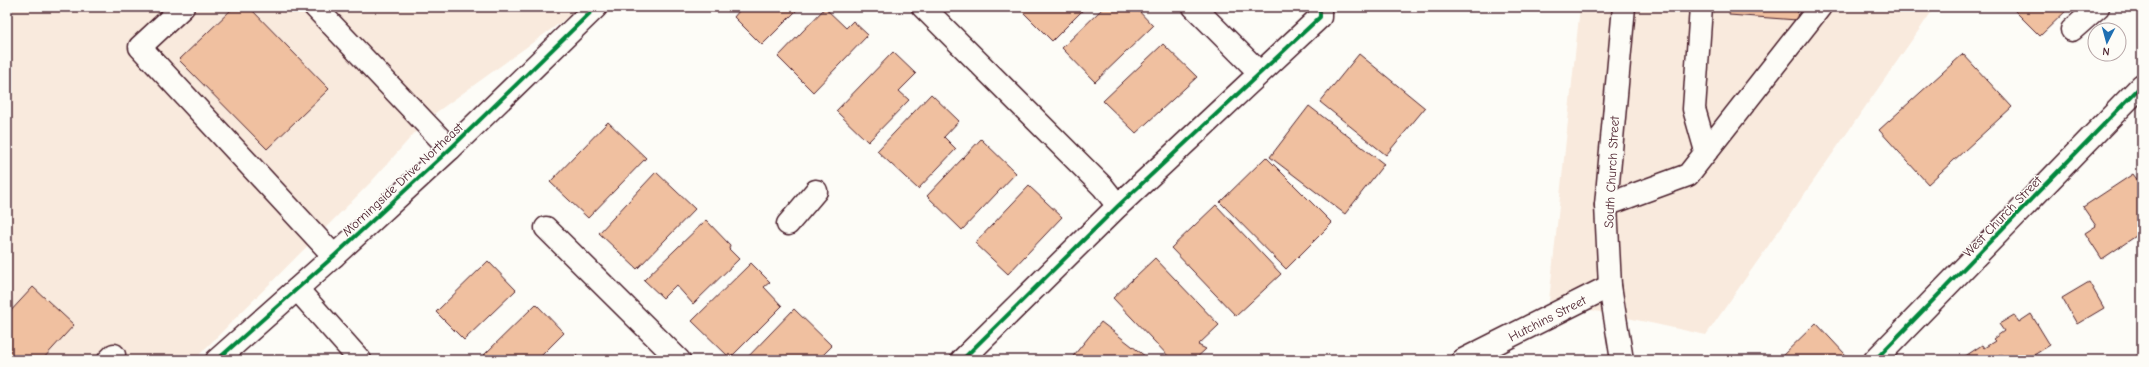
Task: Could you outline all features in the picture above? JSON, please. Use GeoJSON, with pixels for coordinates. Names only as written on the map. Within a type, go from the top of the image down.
{"type":"FeatureCollection","features":[{"type":"Feature","properties":{"kind":"street"},"geometry":{"type":"LineString","coordinates":[[183,7],[140,47],[334,256]]}},
{"type":"Feature","properties":{"kind":"street"},"geometry":{"type":"LineString","coordinates":[[315,7],[450,149]]}},
{"type":"Feature","properties":{"kind":"street","name":"Morningside Drive Northeast"},"geometry":{"type":"LineString","coordinates":[[217,360],[334,256],[450,149],[596,7]]}},
{"type":"Feature","properties":{"kind":"street"},"geometry":{"type":"LineString","coordinates":[[924,7],[1103,187],[1118,206]]}},
{"type":"Feature","properties":{"kind":"street"},"geometry":{"type":"LineString","coordinates":[[1194,7],[1260,73]]}},
{"type":"Feature","properties":{"kind":"street"},"geometry":{"type":"LineString","coordinates":[[962,360],[1118,206],[1320,17],[1320,7]]}},
{"type":"Feature","properties":{"kind":"street","name":"South Church Street"},"geometry":{"type":"LineString","coordinates":[[1622,360],[1610,286],[1606,205],[1624,7]]}},
{"type":"Feature","properties":{"kind":"street"},"geometry":{"type":"LineString","coordinates":[[1701,7],[1694,108],[1706,151]]}},
{"type":"Feature","properties":{"kind":"street"},"geometry":{"type":"LineString","coordinates":[[1606,205],[1688,175],[1820,7]]}},
{"type":"Feature","properties":{"kind":"street"},"geometry":{"type":"LineString","coordinates":[[2072,30],[2098,7]]}},
{"type":"Feature","properties":{"kind":"street","name":"West Church Street"},"geometry":{"type":"LineString","coordinates":[[1875,360],[2142,85]]}},
{"type":"Feature","properties":{"kind":"street"},"geometry":{"type":"LineString","coordinates":[[788,224],[816,191]]}},
{"type":"Feature","properties":{"kind":"street"},"geometry":{"type":"LineString","coordinates":[[546,228],[678,360]]}},
{"type":"Feature","properties":{"kind":"street","name":"Hutchins Street"},"geometry":{"type":"LineString","coordinates":[[1463,360],[1610,286]]}},
{"type":"Feature","properties":{"kind":"street"},"geometry":{"type":"LineString","coordinates":[[297,289],[360,360]]}},
{"type":"Feature","properties":{"kind":"shaded area"},"geometry":{"type":"Polygon","coordinates":[[[7,7],[582,7],[427,119],[371,182],[194,360],[7,360],[7,7]]]}},
{"type":"Feature","properties":{"kind":"shaded area"},"geometry":{"type":"Polygon","coordinates":[[[1580,7],[1935,7],[1706,335],[1549,301],[1580,7]]]}},
{"type":"Feature","properties":{"kind":"building"},"geometry":{"type":"Polygon","coordinates":[[[234,7],[249,7],[329,89],[267,149],[179,60],[234,7]]]}},
{"type":"Feature","properties":{"kind":"building"},"geometry":{"type":"Polygon","coordinates":[[[735,7],[800,7],[762,45],[734,17],[739,11],[735,7]]]}},
{"type":"Feature","properties":{"kind":"building"},"geometry":{"type":"Polygon","coordinates":[[[1018,7],[1086,7],[1052,41],[1018,7]]]}},
{"type":"Feature","properties":{"kind":"building"},"geometry":{"type":"Polygon","coordinates":[[[1104,7],[1135,7],[1153,26],[1095,82],[1062,48],[1104,7]]]}},
{"type":"Feature","properties":{"kind":"building"},"geometry":{"type":"Polygon","coordinates":[[[1730,7],[1798,7],[1797,20],[1729,15],[1730,7]]]}},
{"type":"Feature","properties":{"kind":"building"},"geometry":{"type":"Polygon","coordinates":[[[2011,7],[2070,7],[2040,36],[2011,7]]]}},
{"type":"Feature","properties":{"kind":"building"},"geometry":{"type":"Polygon","coordinates":[[[825,8],[846,28],[853,21],[868,35],[813,92],[778,57],[825,8]]]}},
{"type":"Feature","properties":{"kind":"building"},"geometry":{"type":"Polygon","coordinates":[[[1163,44],[1197,77],[1136,133],[1103,101],[1163,44]]]}},
{"type":"Feature","properties":{"kind":"building"},"geometry":{"type":"Polygon","coordinates":[[[893,52],[916,74],[899,91],[909,100],[868,142],[836,111],[893,52]]]}},
{"type":"Feature","properties":{"kind":"building"},"geometry":{"type":"Polygon","coordinates":[[[1359,54],[1425,108],[1386,155],[1320,102],[1359,54]]]}},
{"type":"Feature","properties":{"kind":"building"},"geometry":{"type":"Polygon","coordinates":[[[1963,54],[2012,107],[1928,184],[1879,130],[1963,54]]]}},
{"type":"Feature","properties":{"kind":"building"},"geometry":{"type":"Polygon","coordinates":[[[931,94],[959,121],[944,137],[956,149],[918,189],[877,151],[931,94]]]}},
{"type":"Feature","properties":{"kind":"building"},"geometry":{"type":"Polygon","coordinates":[[[1309,106],[1384,164],[1345,214],[1270,157],[1309,106]]]}},
{"type":"Feature","properties":{"kind":"building"},"geometry":{"type":"Polygon","coordinates":[[[608,122],[646,158],[588,218],[550,182],[608,122]]]}},
{"type":"Feature","properties":{"kind":"building"},"geometry":{"type":"Polygon","coordinates":[[[981,139],[1016,173],[962,230],[927,196],[981,139]]]}},
{"type":"Feature","properties":{"kind":"building"},"geometry":{"type":"Polygon","coordinates":[[[1266,157],[1332,223],[1286,269],[1220,202],[1266,157]]]}},
{"type":"Feature","properties":{"kind":"building"},"geometry":{"type":"Polygon","coordinates":[[[656,172],[695,209],[637,269],[599,233],[656,172]]]}},
{"type":"Feature","properties":{"kind":"building"},"geometry":{"type":"Polygon","coordinates":[[[2133,174],[2142,186],[2142,232],[2102,259],[2085,233],[2096,226],[2083,207],[2133,174]]]}},
{"type":"Feature","properties":{"kind":"building"},"geometry":{"type":"Polygon","coordinates":[[[1029,186],[1062,217],[1008,274],[975,243],[1029,186]]]}},
{"type":"Feature","properties":{"kind":"building"},"geometry":{"type":"Polygon","coordinates":[[[1216,205],[1281,274],[1236,316],[1171,248],[1216,205]]]}},
{"type":"Feature","properties":{"kind":"building"},"geometry":{"type":"Polygon","coordinates":[[[706,220],[730,245],[729,249],[739,259],[693,304],[676,285],[663,298],[644,280],[706,220]]]}},
{"type":"Feature","properties":{"kind":"building"},"geometry":{"type":"Polygon","coordinates":[[[1155,258],[1219,325],[1198,345],[1206,349],[1194,360],[1172,360],[1113,298],[1155,258]]]}},
{"type":"Feature","properties":{"kind":"building"},"geometry":{"type":"Polygon","coordinates":[[[488,261],[516,290],[464,340],[436,312],[488,261]]]}},
{"type":"Feature","properties":{"kind":"building"},"geometry":{"type":"Polygon","coordinates":[[[751,263],[770,282],[764,287],[782,306],[730,358],[692,321],[751,263]]]}},
{"type":"Feature","properties":{"kind":"building"},"geometry":{"type":"Polygon","coordinates":[[[2089,282],[2104,308],[2077,324],[2062,298],[2089,282]]]}},
{"type":"Feature","properties":{"kind":"building"},"geometry":{"type":"Polygon","coordinates":[[[33,287],[74,325],[42,360],[7,360],[7,315],[33,287]]]}},
{"type":"Feature","properties":{"kind":"building"},"geometry":{"type":"Polygon","coordinates":[[[536,304],[564,333],[537,360],[489,360],[484,355],[536,304]]]}},
{"type":"Feature","properties":{"kind":"building"},"geometry":{"type":"Polygon","coordinates":[[[794,309],[832,346],[818,360],[745,360],[794,309]]]}},
{"type":"Feature","properties":{"kind":"building"},"geometry":{"type":"Polygon","coordinates":[[[2031,314],[2050,345],[2026,360],[2006,360],[2002,354],[1993,360],[1966,360],[1964,357],[1982,345],[1984,348],[1995,341],[1993,339],[2004,331],[1999,324],[2014,315],[2019,322],[2031,314]]]}},
{"type":"Feature","properties":{"kind":"building"},"geometry":{"type":"Polygon","coordinates":[[[1101,322],[1150,360],[1070,360],[1101,322]]]}},
{"type":"Feature","properties":{"kind":"building"},"geometry":{"type":"Polygon","coordinates":[[[1816,323],[1845,354],[1839,360],[1778,360],[1816,323]]]}},
{"type":"Feature","properties":{"kind":"building"},"geometry":{"type":"Polygon","coordinates":[[[576,355],[581,360],[571,360],[576,355]]]}},
{"type":"Feature","properties":{"kind":"cycle path"},"geometry":{"type":"LineString","coordinates":[[217,360],[334,256],[450,149],[596,7]]}},
{"type":"Feature","properties":{"kind":"cycle path"},"geometry":{"type":"LineString","coordinates":[[962,360],[1118,206],[1320,17],[1320,7]]}},
{"type":"Feature","properties":{"kind":"cycle path"},"geometry":{"type":"LineString","coordinates":[[1875,360],[2142,85]]}}]}
